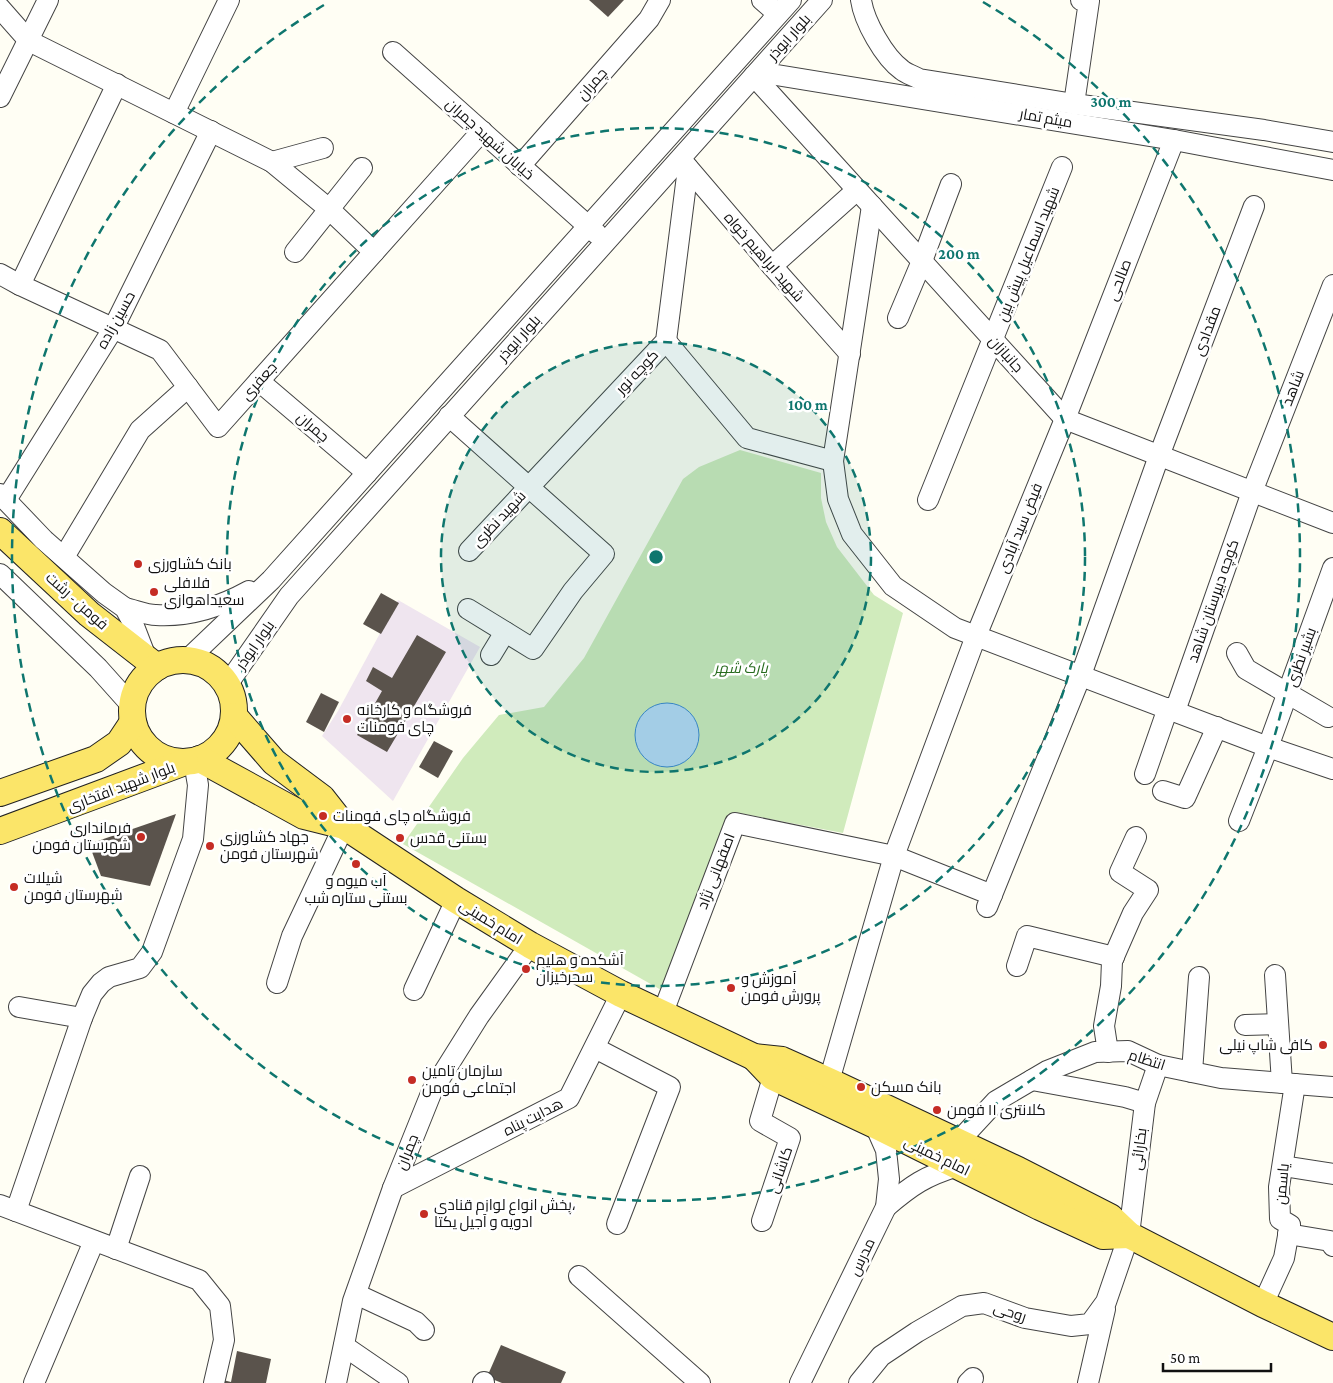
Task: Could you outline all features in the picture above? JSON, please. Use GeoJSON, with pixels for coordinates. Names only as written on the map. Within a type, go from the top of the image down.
{"type":"FeatureCollection","features":[{"type":"Feature","properties":{"kind":"main road","name":"فومن - رشت"},"geometry":{"type":"LineString","coordinates":[[0,531],[89,614],[152,664]]}},
{"type":"Feature","properties":{"kind":"main road"},"geometry":{"type":"LineString","coordinates":[[0,793],[96,759],[119,743],[132,714],[136,691],[152,664],[188,660],[203,664],[216,673],[227,685],[233,700],[234,716],[230,732],[221,746],[209,756],[178,763],[162,759],[149,750],[138,737],[132,714]]}},
{"type":"Feature","properties":{"kind":"main road","name":"امام خمینی"},"geometry":{"type":"LineString","coordinates":[[234,716],[274,762],[322,798],[344,826],[530,946],[662,1015],[754,1058],[774,1078],[875,1125],[958,1154]]}},
{"type":"Feature","properties":{"kind":"main road","name":"امام خمینی"},"geometry":{"type":"LineString","coordinates":[[193,761],[304,816],[344,826]]}},
{"type":"Feature","properties":{"kind":"main road","name":"بلوار شهید افتخاری"},"geometry":{"type":"LineString","coordinates":[[0,831],[193,761]]}},
{"type":"Feature","properties":{"kind":"main road","name":"امام خمینی"},"geometry":{"type":"LineString","coordinates":[[754,1058],[782,1060],[829,1081],[1103,1236],[1129,1236],[1262,1304],[1333,1337]]}},
{"type":"Feature","properties":{"kind":"street"},"geometry":{"type":"LineString","coordinates":[[0,97],[48,0]]}},
{"type":"Feature","properties":{"kind":"street"},"geometry":{"type":"LineString","coordinates":[[174,112],[229,0]]}},
{"type":"Feature","properties":{"kind":"street","name":"چمران"},"geometry":{"type":"LineString","coordinates":[[520,166],[649,19],[660,0]]}},
{"type":"Feature","properties":{"kind":"street"},"geometry":{"type":"LineString","coordinates":[[762,0],[784,7]]}},
{"type":"Feature","properties":{"kind":"street","name":"بلوار ابوذر"},"geometry":{"type":"LineString","coordinates":[[227,685],[289,596],[606,242],[684,163],[756,74],[822,0]]}},
{"type":"Feature","properties":{"kind":"street","name":"میثم تمار"},"geometry":{"type":"LineString","coordinates":[[861,0],[862,12],[886,53],[917,88],[1333,170]]}},
{"type":"Feature","properties":{"kind":"street"},"geometry":{"type":"LineString","coordinates":[[1074,104],[1089,1],[1081,0]]}},
{"type":"Feature","properties":{"kind":"street","name":"بلوار ابوذر"},"geometry":{"type":"LineString","coordinates":[[188,660],[271,580],[784,7]]}},
{"type":"Feature","properties":{"kind":"street"},"geometry":{"type":"LineString","coordinates":[[0,8],[29,41],[272,162],[329,209],[374,252]]}},
{"type":"Feature","properties":{"kind":"street","name":"خیابان شهید چمران"},"geometry":{"type":"LineString","coordinates":[[393,52],[606,242]]}},
{"type":"Feature","properties":{"kind":"street","name":"میثم تمار"},"geometry":{"type":"LineString","coordinates":[[756,74],[1074,104],[1229,125],[1333,142]]}},
{"type":"Feature","properties":{"kind":"street","name":"جانبازان"},"geometry":{"type":"LineString","coordinates":[[756,74],[857,190],[1065,420],[1333,523]]}},
{"type":"Feature","properties":{"kind":"street"},"geometry":{"type":"LineString","coordinates":[[20,285],[117,84]]}},
{"type":"Feature","properties":{"kind":"street"},"geometry":{"type":"LineString","coordinates":[[1224,150],[1229,125]]}},
{"type":"Feature","properties":{"kind":"street","name":"حسین زاده"},"geometry":{"type":"LineString","coordinates":[[3,497],[113,329],[211,131]]}},
{"type":"Feature","properties":{"kind":"street","name":"جعفری"},"geometry":{"type":"LineString","coordinates":[[0,274],[160,350],[218,427],[482,132]]}},
{"type":"Feature","properties":{"kind":"street","name":"صالحی"},"geometry":{"type":"LineString","coordinates":[[1065,420],[1174,140]]}},
{"type":"Feature","properties":{"kind":"street"},"geometry":{"type":"LineString","coordinates":[[272,162],[324,148]]}},
{"type":"Feature","properties":{"kind":"street","name":"شهید ابراهیم خواه"},"geometry":{"type":"LineString","coordinates":[[684,163],[850,354]]}},
{"type":"Feature","properties":{"kind":"street","name":"کوچه نور"},"geometry":{"type":"LineString","coordinates":[[529,487],[666,341],[684,163]]}},
{"type":"Feature","properties":{"kind":"street","name":"شهید اسماعیل پیش بین"},"geometry":{"type":"LineString","coordinates":[[928,500],[1062,167]]}},
{"type":"Feature","properties":{"kind":"street"},"geometry":{"type":"LineString","coordinates":[[295,252],[362,168]]}},
{"type":"Feature","properties":{"kind":"street"},"geometry":{"type":"LineString","coordinates":[[898,318],[951,184]]}},
{"type":"Feature","properties":{"kind":"street"},"geometry":{"type":"LineString","coordinates":[[772,266],[857,190]]}},
{"type":"Feature","properties":{"kind":"street"},"geometry":{"type":"LineString","coordinates":[[872,206],[834,462],[838,499],[852,534],[893,586],[955,628],[1333,769]]}},
{"type":"Feature","properties":{"kind":"street","name":"مقدادی"},"geometry":{"type":"LineString","coordinates":[[894,856],[990,901],[1081,676],[1159,456],[1254,206]]}},
{"type":"Feature","properties":{"kind":"street","name":"شاهد"},"geometry":{"type":"LineString","coordinates":[[1252,492],[1333,285]]}},
{"type":"Feature","properties":{"kind":"street"},"geometry":{"type":"LineString","coordinates":[[666,341],[747,438],[834,462]]}},
{"type":"Feature","properties":{"kind":"street","name":"چمران"},"geometry":{"type":"LineString","coordinates":[[259,381],[367,473]]}},
{"type":"Feature","properties":{"kind":"street"},"geometry":{"type":"LineString","coordinates":[[64,557],[140,430],[188,387]]}},
{"type":"Feature","properties":{"kind":"street"},"geometry":{"type":"LineString","coordinates":[[449,416],[604,554],[573,591],[533,649],[468,608]]}},
{"type":"Feature","properties":{"kind":"street","name":"فیض سید آبادی"},"geometry":{"type":"LineString","coordinates":[[976,636],[1065,420]]}},
{"type":"Feature","properties":{"kind":"street","name":"شهید نظری"},"geometry":{"type":"LineString","coordinates":[[469,552],[529,487]]}},
{"type":"Feature","properties":{"kind":"street","name":"کوچه دبیرستان شاهد"},"geometry":{"type":"LineString","coordinates":[[1145,774],[1171,710],[1252,492]]}},
{"type":"Feature","properties":{"kind":"street"},"geometry":{"type":"LineString","coordinates":[[3,497],[44,540],[104,593],[125,608],[154,615],[191,614],[227,603],[271,580]]}},
{"type":"Feature","properties":{"kind":"street","name":"بشیر نظری"},"geometry":{"type":"LineString","coordinates":[[1239,821],[1333,568]]}},
{"type":"Feature","properties":{"kind":"street"},"geometry":{"type":"LineString","coordinates":[[0,574],[98,668],[132,714]]}},
{"type":"Feature","properties":{"kind":"street"},"geometry":{"type":"LineString","coordinates":[[125,608],[152,664]]}},
{"type":"Feature","properties":{"kind":"street"},"geometry":{"type":"LineString","coordinates":[[491,655],[505,632]]}},
{"type":"Feature","properties":{"kind":"street"},"geometry":{"type":"LineString","coordinates":[[829,1081],[894,856],[976,636]]}},
{"type":"Feature","properties":{"kind":"street"},"geometry":{"type":"LineString","coordinates":[[1237,653],[1246,669],[1328,717]]}},
{"type":"Feature","properties":{"kind":"street"},"geometry":{"type":"LineString","coordinates":[[1163,791],[1185,798],[1217,727]]}},
{"type":"Feature","properties":{"kind":"street"},"geometry":{"type":"LineString","coordinates":[[193,761],[198,785],[193,839],[152,952],[140,968],[109,977],[101,982],[92,994],[8,1208],[199,1280],[220,1306],[224,1340],[214,1383]]}},
{"type":"Feature","properties":{"kind":"street","name":"اصفهانی نژاد"},"geometry":{"type":"LineString","coordinates":[[662,1015],[735,823],[894,856]]}},
{"type":"Feature","properties":{"kind":"street"},"geometry":{"type":"LineString","coordinates":[[277,983],[292,936],[344,826]]}},
{"type":"Feature","properties":{"kind":"street"},"geometry":{"type":"LineString","coordinates":[[1108,1052],[1104,1026],[1114,958],[1133,913],[1148,890],[1120,872],[1136,837]]}},
{"type":"Feature","properties":{"kind":"street"},"geometry":{"type":"LineString","coordinates":[[414,990],[456,900]]}},
{"type":"Feature","properties":{"kind":"street"},"geometry":{"type":"LineString","coordinates":[[1017,966],[1027,936],[1114,958]]}},
{"type":"Feature","properties":{"kind":"street","name":"چمران"},"geometry":{"type":"LineString","coordinates":[[336,1383],[356,1294],[393,1188],[432,1091],[479,1016],[530,946]]}},
{"type":"Feature","properties":{"kind":"street","name":"یاسمن"},"geometry":{"type":"LineString","coordinates":[[1275,975],[1278,1024],[1289,1083],[1280,1187],[1280,1219],[1290,1225],[1288,1234]]}},
{"type":"Feature","properties":{"kind":"street"},"geometry":{"type":"LineString","coordinates":[[1192,1072],[1199,977]]}},
{"type":"Feature","properties":{"kind":"street","name":"هدایت پناه"},"geometry":{"type":"LineString","coordinates":[[393,1188],[569,1098],[621,994]]}},
{"type":"Feature","properties":{"kind":"street"},"geometry":{"type":"LineString","coordinates":[[19,1007],[82,1018]]}},
{"type":"Feature","properties":{"kind":"street"},"geometry":{"type":"LineString","coordinates":[[1245,1025],[1278,1024]]}},
{"type":"Feature","properties":{"kind":"street"},"geometry":{"type":"LineString","coordinates":[[594,1048],[670,1087],[617,1224]]}},
{"type":"Feature","properties":{"kind":"street","name":"انتظام"},"geometry":{"type":"LineString","coordinates":[[958,1154],[996,1101],[1048,1071],[1095,1052],[1128,1051],[1158,1065],[1222,1078],[1333,1087]]}},
{"type":"Feature","properties":{"kind":"street","name":"بخارائی"},"geometry":{"type":"LineString","coordinates":[[1129,1236],[1145,1103],[1158,1065]]}},
{"type":"Feature","properties":{"kind":"street","name":"کاشانی"},"geometry":{"type":"LineString","coordinates":[[762,1221],[790,1138],[760,1121],[774,1078]]}},
{"type":"Feature","properties":{"kind":"street"},"geometry":{"type":"LineString","coordinates":[[1032,1080],[1125,1097],[1145,1103]]}},
{"type":"Feature","properties":{"kind":"street","name":"مدرس"},"geometry":{"type":"LineString","coordinates":[[800,1383],[886,1207],[889,1179],[886,1150],[875,1125]]}},
{"type":"Feature","properties":{"kind":"street"},"geometry":{"type":"LineString","coordinates":[[886,1207],[908,1188],[933,1173],[958,1154]]}},
{"type":"Feature","properties":{"kind":"street"},"geometry":{"type":"LineString","coordinates":[[1283,1166],[1333,1174]]}},
{"type":"Feature","properties":{"kind":"street"},"geometry":{"type":"LineString","coordinates":[[116,1249],[140,1176]]}},
{"type":"Feature","properties":{"kind":"street"},"geometry":{"type":"LineString","coordinates":[[1262,1304],[1284,1258],[1288,1234],[1330,1241],[1333,1246]]}},
{"type":"Feature","properties":{"kind":"street","name":"روحی"},"geometry":{"type":"LineString","coordinates":[[859,1383],[881,1356],[962,1306],[984,1303],[1025,1318],[1071,1326],[1090,1324],[1106,1302],[1129,1236]]}},
{"type":"Feature","properties":{"kind":"street"},"geometry":{"type":"LineString","coordinates":[[34,1383],[94,1241]]}},
{"type":"Feature","properties":{"kind":"street"},"geometry":{"type":"LineString","coordinates":[[579,1276],[700,1383]]}},
{"type":"Feature","properties":{"kind":"street"},"geometry":{"type":"LineString","coordinates":[[356,1294],[416,1322],[424,1330]]}},
{"type":"Feature","properties":{"kind":"street"},"geometry":{"type":"LineString","coordinates":[[1088,1383],[1106,1302]]}},
{"type":"Feature","properties":{"kind":"street"},"geometry":{"type":"LineString","coordinates":[[344,1346],[398,1383]]}},
{"type":"Feature","properties":{"kind":"shaded area"},"geometry":{"type":"Polygon","coordinates":[[[398,600],[480,647],[393,801],[322,736],[338,711],[398,600]]]}},
{"type":"Feature","properties":{"kind":"green space","name":"پارک شهر"},"geometry":{"type":"Polygon","coordinates":[[[740,450],[821,473],[821,498],[826,522],[837,547],[874,595],[903,613],[843,833],[734,812],[690,932],[663,991],[403,844],[463,758],[499,715],[544,707],[584,658],[683,479],[699,467],[740,450]]]}},
{"type":"Feature","properties":{"kind":"water"},"geometry":{"type":"Polygon","coordinates":[[[661,703],[673,703],[690,712],[697,723],[699,735],[697,747],[690,758],[673,767],[661,767],[649,762],[640,753],[635,741],[635,729],[640,717],[649,708],[661,703]]]}},
{"type":"Feature","properties":{"kind":"building"},"geometry":{"type":"Polygon","coordinates":[[[589,0],[624,0],[608,17],[589,0]]]}},
{"type":"Feature","properties":{"kind":"building"},"geometry":{"type":"Polygon","coordinates":[[[381,593],[399,603],[381,634],[363,624],[381,593]]]}},
{"type":"Feature","properties":{"kind":"building"},"geometry":{"type":"Polygon","coordinates":[[[417,635],[446,652],[387,752],[357,735],[382,691],[366,681],[373,667],[392,678],[417,635]]]}},
{"type":"Feature","properties":{"kind":"building"},"geometry":{"type":"Polygon","coordinates":[[[321,693],[339,702],[324,732],[306,722],[321,693]]]}},
{"type":"Feature","properties":{"kind":"building"},"geometry":{"type":"Polygon","coordinates":[[[434,741],[453,751],[438,778],[419,767],[434,741]]]}},
{"type":"Feature","properties":{"kind":"building"},"geometry":{"type":"Polygon","coordinates":[[[176,814],[150,886],[101,876],[89,844],[176,814]]]}},
{"type":"Feature","properties":{"kind":"building"},"geometry":{"type":"Polygon","coordinates":[[[501,1345],[566,1372],[561,1383],[502,1383],[487,1377],[501,1345]]]}},
{"type":"Feature","properties":{"kind":"building"},"geometry":{"type":"Polygon","coordinates":[[[237,1351],[271,1359],[266,1383],[223,1383],[223,1380],[231,1382],[237,1351]]]}},
{"type":"Feature","properties":{"kind":"place","name":"بانک کشاورزی"},"geometry":{"type":"Point","coordinates":[138,564]}},
{"type":"Feature","properties":{"kind":"place","name":"فلافلی سعیداهوازی"},"geometry":{"type":"Point","coordinates":[154,592]}},
{"type":"Feature","properties":{"kind":"place","name":"فروشگاه و کارخانه چای فومنات"},"geometry":{"type":"Point","coordinates":[347,719]}},
{"type":"Feature","properties":{"kind":"place","name":"فروشگاه چای فومنات"},"geometry":{"type":"Point","coordinates":[323,816]}},
{"type":"Feature","properties":{"kind":"place","name":"فرمانداری شهرستان فومن"},"geometry":{"type":"Point","coordinates":[141,837]}},
{"type":"Feature","properties":{"kind":"place","name":"بستنی قدس"},"geometry":{"type":"Point","coordinates":[400,838]}},
{"type":"Feature","properties":{"kind":"place","name":"جهاد کشاورزی شهرستان فومن"},"geometry":{"type":"Point","coordinates":[210,846]}},
{"type":"Feature","properties":{"kind":"place","name":"آب میوه و بستنی ستاره شب"},"geometry":{"type":"Point","coordinates":[356,864]}},
{"type":"Feature","properties":{"kind":"place","name":"شیلات شهرستان فومن"},"geometry":{"type":"Point","coordinates":[14,887]}},
{"type":"Feature","properties":{"kind":"place","name":"آشکده و هلیم سحرخیزان"},"geometry":{"type":"Point","coordinates":[526,969]}},
{"type":"Feature","properties":{"kind":"place","name":"آموزش و پرورش فومن"},"geometry":{"type":"Point","coordinates":[731,988]}},
{"type":"Feature","properties":{"kind":"place","name":"کافی شاپ نیلی"},"geometry":{"type":"Point","coordinates":[1323,1045]}},
{"type":"Feature","properties":{"kind":"place","name":"سازمان تامین اجتماعی فومن"},"geometry":{"type":"Point","coordinates":[412,1080]}},
{"type":"Feature","properties":{"kind":"place","name":"بانک مسکن"},"geometry":{"type":"Point","coordinates":[861,1087]}},
{"type":"Feature","properties":{"kind":"place","name":"کلانتری ۱۱ فومن"},"geometry":{"type":"Point","coordinates":[937,1110]}},
{"type":"Feature","properties":{"kind":"place","name":"پخش انواع لوازم قنادی، ادویه و آجیل یکتا"},"geometry":{"type":"Point","coordinates":[424,1214]}}]}
